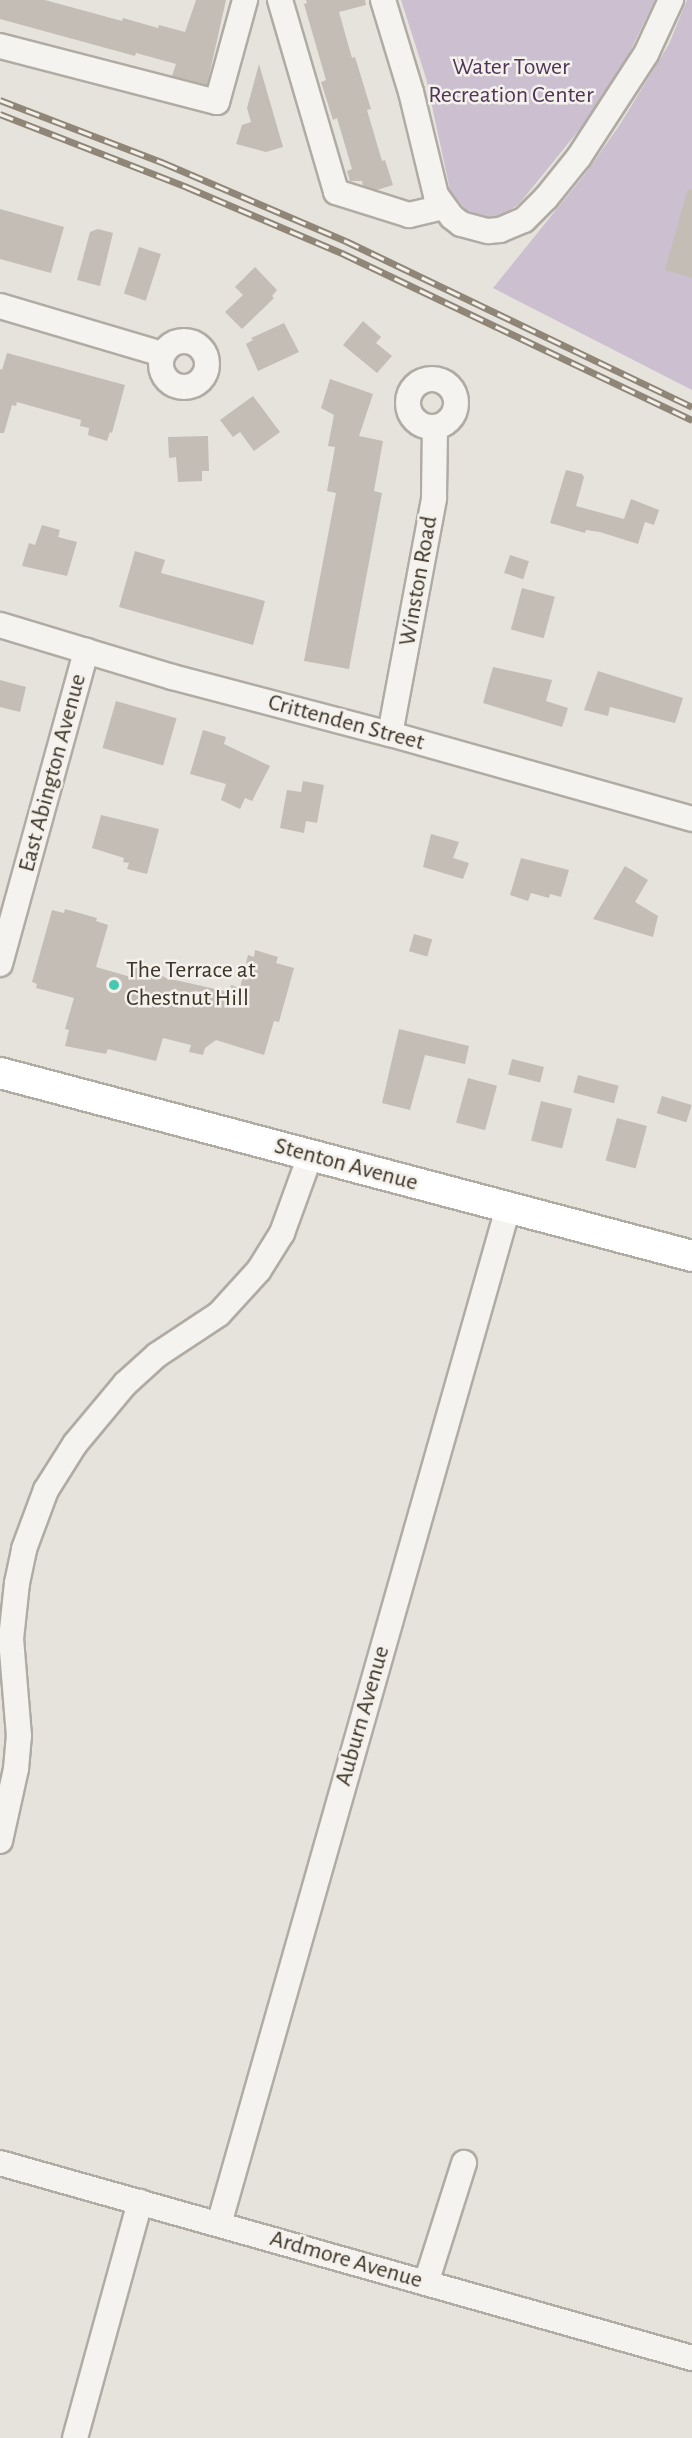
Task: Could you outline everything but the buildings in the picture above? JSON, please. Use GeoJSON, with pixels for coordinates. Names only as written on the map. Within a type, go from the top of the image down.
{"type":"FeatureCollection","features":[{"type":"Feature","properties":{"kind":"main road","name":"Stenton Avenue"},"geometry":{"type":"LineString","coordinates":[[0,1073],[692,1257]]}},
{"type":"Feature","properties":{"kind":"street"},"geometry":{"type":"LineString","coordinates":[[0,46],[216,102],[245,0]]}},
{"type":"Feature","properties":{"kind":"street"},"geometry":{"type":"LineString","coordinates":[[280,0],[336,192],[409,215],[443,207]]}},
{"type":"Feature","properties":{"kind":"street"},"geometry":{"type":"LineString","coordinates":[[383,0],[411,92],[432,184],[443,207],[461,224],[474,229],[494,231],[524,220],[546,198],[585,149],[627,87],[657,34],[671,0]]}},
{"type":"Feature","properties":{"kind":"street"},"geometry":{"type":"LineString","coordinates":[[0,306],[162,354]]}},
{"type":"Feature","properties":{"kind":"street","name":"Winston Road"},"geometry":{"type":"LineString","coordinates":[[390,734],[430,530],[436,480],[435,427]]}},
{"type":"Feature","properties":{"kind":"street","name":"Crittenden Street"},"geometry":{"type":"LineString","coordinates":[[0,625],[172,677],[390,734],[692,819]]}},
{"type":"Feature","properties":{"kind":"street","name":"East Abington Avenue"},"geometry":{"type":"LineString","coordinates":[[0,964],[5,927],[86,651]]}},
{"type":"Feature","properties":{"kind":"street"},"geometry":{"type":"LineString","coordinates":[[0,1841],[16,1769],[19,1736],[11,1639],[17,1583],[24,1549],[46,1490],[75,1444],[125,1384],[157,1355],[219,1314],[259,1270],[282,1233],[310,1156]]}},
{"type":"Feature","properties":{"kind":"street","name":"Auburn Avenue"},"geometry":{"type":"LineString","coordinates":[[219,2224],[508,1208]]}},
{"type":"Feature","properties":{"kind":"street","name":"Ardmore Avenue"},"geometry":{"type":"LineString","coordinates":[[0,2163],[692,2358]]}},
{"type":"Feature","properties":{"kind":"street"},"geometry":{"type":"LineString","coordinates":[[426,2283],[464,2163]]}},
{"type":"Feature","properties":{"kind":"street"},"geometry":{"type":"LineString","coordinates":[[75,2438],[140,2202]]}},
{"type":"Feature","properties":{"kind":"green space","name":"Water Tower Recreation Center"},"geometry":{"type":"Polygon","coordinates":[[[401,0],[655,0],[628,56],[588,119],[519,204],[495,217],[481,216],[466,210],[450,190],[426,78],[401,0]]]}},
{"type":"Feature","properties":{"kind":"green space","name":"Water Tower Recreation Center"},"geometry":{"type":"Polygon","coordinates":[[[687,0],[692,0],[692,390],[493,288],[585,174],[619,126],[669,44],[687,0]]]}},
{"type":"Feature","properties":{"kind":"railway"},"geometry":{"type":"LineString","coordinates":[[0,100],[164,163],[346,241],[692,407]]}},
{"type":"Feature","properties":{"kind":"railway"},"geometry":{"type":"LineString","coordinates":[[0,114],[187,187],[344,254],[692,420]]}},
{"type":"Feature","properties":{"kind":"place","name":"The Terrace at Chestnut Hill"},"geometry":{"type":"Point","coordinates":[114,985]}}]}
